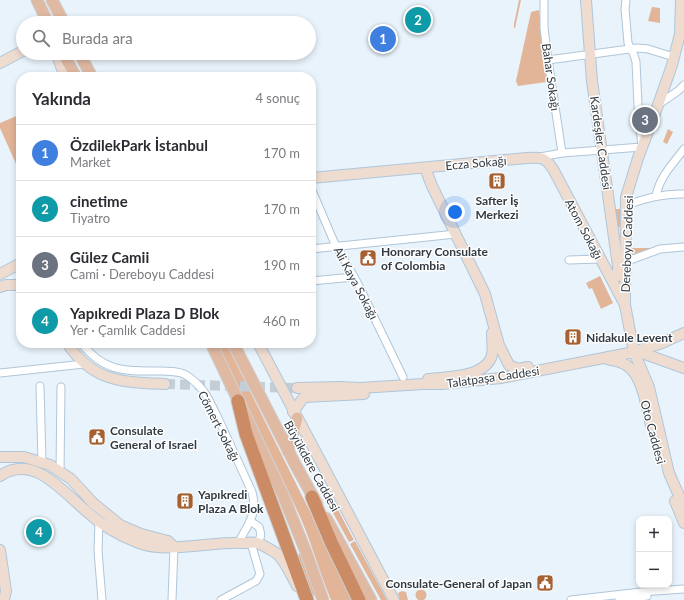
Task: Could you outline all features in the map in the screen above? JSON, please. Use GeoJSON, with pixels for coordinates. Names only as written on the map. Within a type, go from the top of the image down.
{"type":"FeatureCollection","features":[{"type":"Feature","properties":{"kind":"highway"},"geometry":{"type":"LineString","coordinates":[[238,401],[246,434],[307,600]]}},
{"type":"Feature","properties":{"kind":"highway"},"geometry":{"type":"LineString","coordinates":[[312,497],[331,542],[359,600]]}},
{"type":"Feature","properties":{"kind":"main road"},"geometry":{"type":"LineString","coordinates":[[37,0],[45,16]]}},
{"type":"Feature","properties":{"kind":"main road"},"geometry":{"type":"LineString","coordinates":[[52,0],[60,16]]}},
{"type":"Feature","properties":{"kind":"main road"},"geometry":{"type":"LineString","coordinates":[[67,60],[73,72]]}},
{"type":"Feature","properties":{"kind":"main road"},"geometry":{"type":"LineString","coordinates":[[83,60],[89,72]]}},
{"type":"Feature","properties":{"kind":"main road"},"geometry":{"type":"LineString","coordinates":[[213,348],[283,495],[306,552],[323,600]]}},
{"type":"Feature","properties":{"kind":"main road","name":"Büyükdere Caddesi"},"geometry":{"type":"LineString","coordinates":[[236,348],[312,497],[329,522],[371,600]]}},
{"type":"Feature","properties":{"kind":"main road"},"geometry":{"type":"LineString","coordinates":[[288,451],[295,415]]}},
{"type":"Feature","properties":{"kind":"street","name":"Bahar Sokağı"},"geometry":{"type":"LineString","coordinates":[[544,0],[544,28],[562,153]]}},
{"type":"Feature","properties":{"kind":"street","name":"Kardeşler Caddesi"},"geometry":{"type":"LineString","coordinates":[[586,0],[592,81],[619,275],[613,283]]}},
{"type":"Feature","properties":{"kind":"street"},"geometry":{"type":"LineString","coordinates":[[626,0],[625,9],[628,43],[632,49],[636,62],[642,147]]}},
{"type":"Feature","properties":{"kind":"street","name":"Dereboyu Caddesi"},"geometry":{"type":"LineString","coordinates":[[639,350],[625,305],[626,197],[674,57],[680,34],[681,0]]}},
{"type":"Feature","properties":{"kind":"street"},"geometry":{"type":"LineString","coordinates":[[548,60],[637,48],[648,49],[674,57]]}},
{"type":"Feature","properties":{"kind":"street"},"geometry":{"type":"LineString","coordinates":[[0,62],[16,54]]}},
{"type":"Feature","properties":{"kind":"street"},"geometry":{"type":"LineString","coordinates":[[59,60],[63,72]]}},
{"type":"Feature","properties":{"kind":"street"},"geometry":{"type":"LineString","coordinates":[[658,104],[678,91],[684,85]]}},
{"type":"Feature","properties":{"kind":"street","name":"Ecza Sokağı"},"geometry":{"type":"LineString","coordinates":[[316,178],[540,157],[562,153],[642,147]]}},
{"type":"Feature","properties":{"kind":"street"},"geometry":{"type":"LineString","coordinates":[[656,196],[663,176],[684,148]]}},
{"type":"Feature","properties":{"kind":"street","name":"Atom Sokağı"},"geometry":{"type":"LineString","coordinates":[[540,157],[546,160],[553,169],[625,305]]}},
{"type":"Feature","properties":{"kind":"street"},"geometry":{"type":"LineString","coordinates":[[426,168],[432,186],[485,294],[499,345],[509,365],[518,369],[529,366],[546,369]]}},
{"type":"Feature","properties":{"kind":"street"},"geometry":{"type":"LineString","coordinates":[[626,204],[656,196],[684,194]]}},
{"type":"Feature","properties":{"kind":"street","name":"Ali Kaya Sokağı"},"geometry":{"type":"LineString","coordinates":[[316,199],[337,247],[354,277],[403,377]]}},
{"type":"Feature","properties":{"kind":"street"},"geometry":{"type":"LineString","coordinates":[[316,249],[456,234]]}},
{"type":"Feature","properties":{"kind":"street"},"geometry":{"type":"LineString","coordinates":[[625,262],[660,249],[684,247]]}},
{"type":"Feature","properties":{"kind":"street"},"geometry":{"type":"LineString","coordinates":[[569,260],[600,259]]}},
{"type":"Feature","properties":{"kind":"street"},"geometry":{"type":"LineString","coordinates":[[0,274],[16,266]]}},
{"type":"Feature","properties":{"kind":"street"},"geometry":{"type":"LineString","coordinates":[[316,281],[354,277]]}},
{"type":"Feature","properties":{"kind":"street"},"geometry":{"type":"LineString","coordinates":[[0,287],[6,285],[16,286]]}},
{"type":"Feature","properties":{"kind":"street"},"geometry":{"type":"LineString","coordinates":[[339,387],[471,374],[484,366],[491,358],[492,323]]}},
{"type":"Feature","properties":{"kind":"street","name":"Talatpaşa Caddesi"},"geometry":{"type":"LineString","coordinates":[[297,388],[360,388],[442,384],[501,378],[604,359],[662,343],[684,333]]}},
{"type":"Feature","properties":{"kind":"street"},"geometry":{"type":"LineString","coordinates":[[71,348],[84,364],[96,372],[119,381],[165,384]]}},
{"type":"Feature","properties":{"kind":"street","name":"Cömert Sokağı"},"geometry":{"type":"LineString","coordinates":[[85,348],[98,360],[111,367],[125,371],[173,372],[184,374],[196,383],[206,394],[252,492],[255,508],[238,543]]}},
{"type":"Feature","properties":{"kind":"street"},"geometry":{"type":"LineString","coordinates":[[261,348],[394,600]]}},
{"type":"Feature","properties":{"kind":"street"},"geometry":{"type":"LineString","coordinates":[[639,350],[645,354],[684,368]]}},
{"type":"Feature","properties":{"kind":"street","name":"Oto Caddesi"},"geometry":{"type":"LineString","coordinates":[[639,350],[670,473],[684,507]]}},
{"type":"Feature","properties":{"kind":"street","name":"Oto Caddesi"},"geometry":{"type":"LineString","coordinates":[[604,359],[618,361],[627,365],[634,372],[640,382],[664,476],[684,523]]}},
{"type":"Feature","properties":{"kind":"street"},"geometry":{"type":"LineString","coordinates":[[0,373],[84,364]]}},
{"type":"Feature","properties":{"kind":"street"},"geometry":{"type":"LineString","coordinates":[[295,415],[304,398],[425,388],[442,384]]}},
{"type":"Feature","properties":{"kind":"street"},"geometry":{"type":"LineString","coordinates":[[34,472],[42,463],[40,386]]}},
{"type":"Feature","properties":{"kind":"street"},"geometry":{"type":"LineString","coordinates":[[60,472],[61,387]]}},
{"type":"Feature","properties":{"kind":"street"},"geometry":{"type":"LineString","coordinates":[[0,457],[24,458],[50,465],[71,479],[92,503],[120,525],[141,534],[168,541],[174,547],[172,600]]}},
{"type":"Feature","properties":{"kind":"street"},"geometry":{"type":"LineString","coordinates":[[0,476],[10,470],[26,469],[42,475],[63,489],[85,511],[99,521],[140,544],[161,548],[254,543],[277,554],[288,570],[303,600]]}},
{"type":"Feature","properties":{"kind":"street"},"geometry":{"type":"LineString","coordinates":[[102,510],[99,521],[98,551],[102,600]]}},
{"type":"Feature","properties":{"kind":"street"},"geometry":{"type":"LineString","coordinates":[[250,521],[260,527],[260,539],[254,543]]}},
{"type":"Feature","properties":{"kind":"street"},"geometry":{"type":"LineString","coordinates":[[221,600],[256,581],[260,574],[254,543]]}},
{"type":"Feature","properties":{"kind":"street"},"geometry":{"type":"LineString","coordinates":[[0,550],[6,597]]}},
{"type":"Feature","properties":{"kind":"street"},"geometry":{"type":"LineString","coordinates":[[571,600],[641,592],[684,591]]}},
{"type":"Feature","properties":{"kind":"street"},"geometry":{"type":"LineString","coordinates":[[619,600],[684,591]]}},
{"type":"Feature","properties":{"kind":"shaded area"},"geometry":{"type":"Polygon","coordinates":[[[519,0],[521,0],[514,28],[514,24],[519,0]]]}},
{"type":"Feature","properties":{"kind":"shaded area"},"geometry":{"type":"Polygon","coordinates":[[[652,7],[660,8],[660,23],[648,21],[652,7]]]}},
{"type":"Feature","properties":{"kind":"shaded area"},"geometry":{"type":"Polygon","coordinates":[[[539,10],[544,47],[546,82],[518,86],[516,81],[531,12],[539,10]]]}},
{"type":"Feature","properties":{"kind":"shaded area"},"geometry":{"type":"Polygon","coordinates":[[[16,116],[16,164],[0,128],[0,123],[16,116]]]}},
{"type":"Feature","properties":{"kind":"shaded area"},"geometry":{"type":"Polygon","coordinates":[[[668,129],[673,132],[667,144],[663,142],[668,129]]]}},
{"type":"Feature","properties":{"kind":"shaded area"},"geometry":{"type":"Polygon","coordinates":[[[614,209],[623,209],[620,216],[621,227],[618,227],[617,216],[614,209]]]}},
{"type":"Feature","properties":{"kind":"shaded area"},"geometry":{"type":"Polygon","coordinates":[[[629,248],[651,248],[651,250],[630,258],[629,248]]]}},
{"type":"Feature","properties":{"kind":"shaded area"},"geometry":{"type":"Polygon","coordinates":[[[600,276],[613,303],[601,309],[592,288],[589,289],[586,283],[600,276]]]}},
{"type":"Feature","properties":{"kind":"shaded area"},"geometry":{"type":"Polygon","coordinates":[[[219,348],[228,348],[354,600],[331,600],[300,517],[219,348]]]}},
{"type":"Feature","properties":{"kind":"shaded area"},"geometry":{"type":"Polygon","coordinates":[[[328,491],[354,540],[349,542],[322,493],[328,491]]]}},
{"type":"Feature","properties":{"kind":"shaded area"},"geometry":{"type":"Polygon","coordinates":[[[355,541],[387,600],[381,600],[350,544],[355,541]]]}},
{"type":"Feature","properties":{"kind":"shaded area"},"geometry":{"type":"Polygon","coordinates":[[[300,554],[315,595],[310,597],[295,555],[300,554]]]}},
{"type":"Feature","properties":{"kind":"shaded area"},"geometry":{"type":"Polygon","coordinates":[[[419,590],[423,590],[425,591],[425,599],[419,600],[416,597],[416,593],[419,590]]]}},
{"type":"Feature","properties":{"kind":"shaded area"},"geometry":{"type":"Polygon","coordinates":[[[402,591],[406,592],[408,600],[400,600],[398,593],[402,591]]]}},
{"type":"Feature","properties":{"kind":"tunnel"},"geometry":{"type":"LineString","coordinates":[[165,384],[297,388]]}},
{"type":"Feature","properties":{"kind":"place","name":"cinetime"},"geometry":{"type":"Point","coordinates":[418,20]}},
{"type":"Feature","properties":{"kind":"place","name":"ÖzdilekPark İstanbul"},"geometry":{"type":"Point","coordinates":[383,39]}},
{"type":"Feature","properties":{"kind":"place","name":"Gülez Camii"},"geometry":{"type":"Point","coordinates":[645,120]}},
{"type":"Feature","properties":{"kind":"place","name":"Safter İş Merkezi"},"geometry":{"type":"Point","coordinates":[497,181]}},
{"type":"Feature","properties":{"kind":"place","name":"Honorary Consulate of Colombia"},"geometry":{"type":"Point","coordinates":[368,258]}},
{"type":"Feature","properties":{"kind":"place","name":"Nidakule Levent"},"geometry":{"type":"Point","coordinates":[573,337]}},
{"type":"Feature","properties":{"kind":"place","name":"Consulate General of Israel"},"geometry":{"type":"Point","coordinates":[97,437]}},
{"type":"Feature","properties":{"kind":"place","name":"Yapıkredi Plaza A Blok"},"geometry":{"type":"Point","coordinates":[185,501]}},
{"type":"Feature","properties":{"kind":"place","name":"Yapıkredi Plaza D Blok"},"geometry":{"type":"Point","coordinates":[39,532]}},
{"type":"Feature","properties":{"kind":"place","name":"Consulate-General of Japan"},"geometry":{"type":"Point","coordinates":[545,583]}}]}
